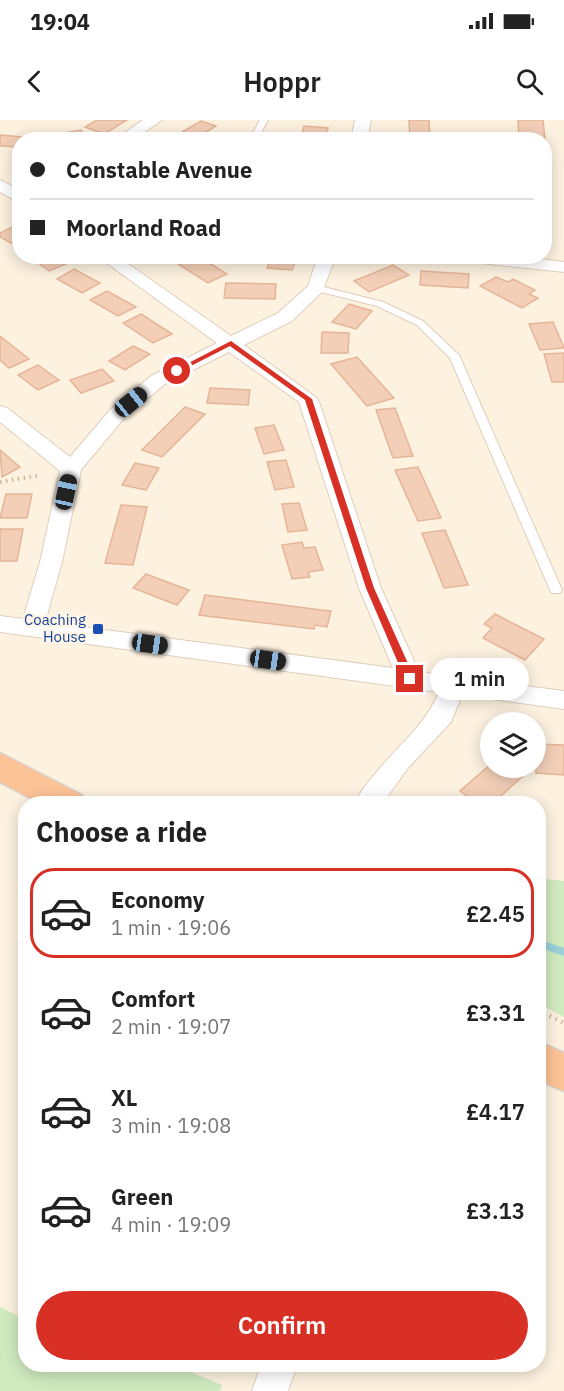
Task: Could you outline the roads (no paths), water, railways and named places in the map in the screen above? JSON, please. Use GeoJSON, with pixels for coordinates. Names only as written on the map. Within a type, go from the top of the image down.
{"type":"FeatureCollection","features":[{"type":"Feature","properties":{"kind":"highway"},"geometry":{"type":"LineString","coordinates":[[0,766],[55,796]]}},
{"type":"Feature","properties":{"kind":"highway"},"geometry":{"type":"LineString","coordinates":[[546,1063],[564,1073]]}},
{"type":"Feature","properties":{"kind":"street"},"geometry":{"type":"LineString","coordinates":[[134,132],[153,120]]}},
{"type":"Feature","properties":{"kind":"street"},"geometry":{"type":"LineString","coordinates":[[117,264],[308,399],[370,588],[410,679]]}},
{"type":"Feature","properties":{"kind":"street"},"geometry":{"type":"LineString","coordinates":[[32,628],[51,562],[71,469],[117,414],[158,380],[285,317],[316,288],[324,264]]}},
{"type":"Feature","properties":{"kind":"street"},"geometry":{"type":"LineString","coordinates":[[536,264],[564,267]]}},
{"type":"Feature","properties":{"kind":"street"},"geometry":{"type":"LineString","coordinates":[[0,412],[71,469]]}},
{"type":"Feature","properties":{"kind":"street"},"geometry":{"type":"LineString","coordinates":[[0,624],[410,679],[453,687],[564,700]]}},
{"type":"Feature","properties":{"kind":"street"},"geometry":{"type":"LineString","coordinates":[[373,796],[399,761],[442,715],[453,687]]}},
{"type":"Feature","properties":{"kind":"street"},"geometry":{"type":"LineString","coordinates":[[270,1391],[277,1372]]}},
{"type":"Feature","properties":{"kind":"lane"},"geometry":{"type":"LineString","coordinates":[[316,288],[380,304],[420,323],[455,357],[556,590]]}},
{"type":"Feature","properties":{"kind":"waterway"},"geometry":{"type":"LineString","coordinates":[[546,946],[564,952]]}},
{"type":"Feature","properties":{"kind":"place","name":"Coaching House"},"geometry":{"type":"Point","coordinates":[98,629]}}]}
